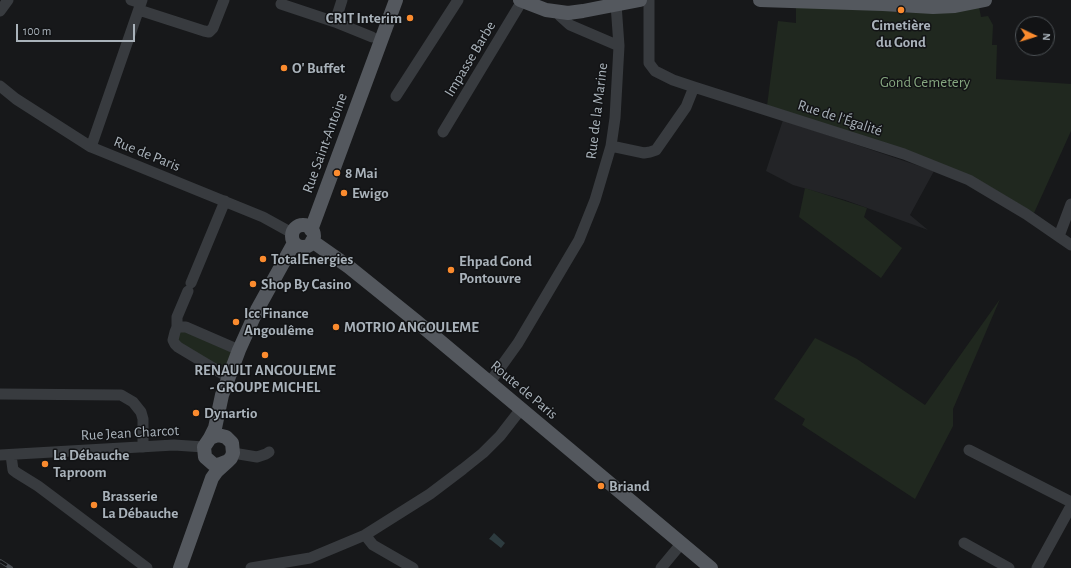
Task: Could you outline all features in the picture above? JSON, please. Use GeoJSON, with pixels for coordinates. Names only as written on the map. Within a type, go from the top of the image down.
{"type":"FeatureCollection","features":[{"type":"Feature","properties":{"kind":"main road","name":"Rue Saint-Antoine"},"geometry":{"type":"LineString","coordinates":[[303,236],[386,0]]}},
{"type":"Feature","properties":{"kind":"main road","name":"Rue Saint-Antoine"},"geometry":{"type":"LineString","coordinates":[[303,236],[396,0]]}},
{"type":"Feature","properties":{"kind":"main road"},"geometry":{"type":"LineString","coordinates":[[521,1],[546,10],[568,13],[640,0]]}},
{"type":"Feature","properties":{"kind":"main road"},"geometry":{"type":"LineString","coordinates":[[760,0],[938,7],[955,6],[985,0]]}},
{"type":"Feature","properties":{"kind":"main road"},"geometry":{"type":"LineString","coordinates":[[180,568],[206,470],[206,447],[215,428],[219,402],[228,377],[257,310],[303,236]]}},
{"type":"Feature","properties":{"kind":"main road"},"geometry":{"type":"LineString","coordinates":[[174,568],[188,538],[212,478],[230,451],[223,421],[224,409],[227,400],[262,316],[303,236]]}},
{"type":"Feature","properties":{"kind":"main road","name":"Route de Paris"},"geometry":{"type":"LineString","coordinates":[[303,236],[349,267],[711,568]]}},
{"type":"Feature","properties":{"kind":"main road"},"geometry":{"type":"LineString","coordinates":[[206,447],[218,435],[226,437],[230,451]]}},
{"type":"Feature","properties":{"kind":"main road"},"geometry":{"type":"LineString","coordinates":[[206,447],[213,464],[218,465],[230,451]]}},
{"type":"Feature","properties":{"kind":"street"},"geometry":{"type":"LineString","coordinates":[[0,11],[8,0]]}},
{"type":"Feature","properties":{"kind":"street"},"geometry":{"type":"LineString","coordinates":[[91,147],[138,3],[209,32],[214,28],[224,0]]}},
{"type":"Feature","properties":{"kind":"street"},"geometry":{"type":"LineString","coordinates":[[335,22],[342,0]]}},
{"type":"Feature","properties":{"kind":"street"},"geometry":{"type":"LineString","coordinates":[[396,96],[458,0]]}},
{"type":"Feature","properties":{"kind":"street","name":"Rue de l'Égalité"},"geometry":{"type":"LineString","coordinates":[[649,0],[649,63],[655,71],[673,80],[904,154],[969,180],[1071,245]]}},
{"type":"Feature","properties":{"kind":"street","name":"Impasse Barbe"},"geometry":{"type":"LineString","coordinates":[[443,132],[521,1]]}},
{"type":"Feature","properties":{"kind":"street"},"geometry":{"type":"LineString","coordinates":[[281,4],[335,22],[372,37]]}},
{"type":"Feature","properties":{"kind":"street","name":"Rue de la Marine"},"geometry":{"type":"LineString","coordinates":[[495,387],[518,343],[579,240],[595,200],[611,146],[619,46],[616,4]]}},
{"type":"Feature","properties":{"kind":"street"},"geometry":{"type":"LineString","coordinates":[[558,12],[560,16],[570,25],[619,46]]}},
{"type":"Feature","properties":{"kind":"street","name":"Rue de Paris"},"geometry":{"type":"LineString","coordinates":[[0,86],[16,99],[91,147],[225,201],[303,236]]}},
{"type":"Feature","properties":{"kind":"street"},"geometry":{"type":"LineString","coordinates":[[611,146],[644,153],[656,150],[686,107],[694,87]]}},
{"type":"Feature","properties":{"kind":"street"},"geometry":{"type":"LineString","coordinates":[[225,201],[177,317],[178,327],[173,336],[175,344],[228,377]]}},
{"type":"Feature","properties":{"kind":"street"},"geometry":{"type":"LineString","coordinates":[[1059,236],[1071,204]]}},
{"type":"Feature","properties":{"kind":"street"},"geometry":{"type":"LineString","coordinates":[[178,327],[182,326],[191,329],[239,350]]}},
{"type":"Feature","properties":{"kind":"street"},"geometry":{"type":"LineString","coordinates":[[0,394],[121,395],[133,402],[141,412],[143,419],[143,447]]}},
{"type":"Feature","properties":{"kind":"street"},"geometry":{"type":"LineString","coordinates":[[251,568],[310,558],[365,535],[424,498],[484,452],[500,436],[519,408]]}},
{"type":"Feature","properties":{"kind":"street","name":"Rue Jean Charcot"},"geometry":{"type":"LineString","coordinates":[[5,455],[143,447],[206,447]]}},
{"type":"Feature","properties":{"kind":"street"},"geometry":{"type":"LineString","coordinates":[[968,450],[1071,502]]}},
{"type":"Feature","properties":{"kind":"street"},"geometry":{"type":"LineString","coordinates":[[230,451],[257,457],[269,452]]}},
{"type":"Feature","properties":{"kind":"street"},"geometry":{"type":"LineString","coordinates":[[5,455],[13,470],[17,474],[38,486],[144,566]]}},
{"type":"Feature","properties":{"kind":"street"},"geometry":{"type":"LineString","coordinates":[[1037,568],[1071,506]]}},
{"type":"Feature","properties":{"kind":"street"},"geometry":{"type":"LineString","coordinates":[[365,535],[373,544],[413,568]]}},
{"type":"Feature","properties":{"kind":"street"},"geometry":{"type":"LineString","coordinates":[[964,543],[1009,568]]}},
{"type":"Feature","properties":{"kind":"street"},"geometry":{"type":"LineString","coordinates":[[661,568],[681,544]]}},
{"type":"Feature","properties":{"kind":"shaded area"},"geometry":{"type":"Polygon","coordinates":[[[783,120],[934,171],[910,215],[928,230],[845,200],[793,185],[766,171],[783,120]]]}},
{"type":"Feature","properties":{"kind":"shaded area"},"geometry":{"type":"Polygon","coordinates":[[[494,533],[505,543],[501,548],[489,539],[494,533]]]}},
{"type":"Feature","properties":{"kind":"green space","name":"Gond Cemetery"},"geometry":{"type":"Polygon","coordinates":[[[796,7],[979,7],[981,17],[988,16],[993,25],[992,45],[997,45],[996,79],[1071,84],[1071,131],[1034,213],[982,182],[767,106],[778,21],[796,23],[796,7]]]}},
{"type":"Feature","properties":{"kind":"green space"},"geometry":{"type":"Polygon","coordinates":[[[805,188],[867,208],[864,217],[902,248],[881,278],[799,217],[805,188]]]}},
{"type":"Feature","properties":{"kind":"green space"},"geometry":{"type":"Polygon","coordinates":[[[1000,299],[953,409],[953,426],[915,499],[802,425],[805,419],[774,399],[815,338],[857,359],[925,405],[1000,299]]]}},
{"type":"Feature","properties":{"kind":"green space"},"geometry":{"type":"Polygon","coordinates":[[[183,330],[234,352],[226,373],[179,343],[178,333],[183,330]]]}},
{"type":"Feature","properties":{"kind":"railway"},"geometry":{"type":"LineString","coordinates":[[0,561],[11,568]]}},
{"type":"Feature","properties":{"kind":"place","name":"Cimetière du Gond"},"geometry":{"type":"Point","coordinates":[901,10]}},
{"type":"Feature","properties":{"kind":"place","name":"CRIT Interim"},"geometry":{"type":"Point","coordinates":[410,18]}},
{"type":"Feature","properties":{"kind":"place","name":"O' Buffet"},"geometry":{"type":"Point","coordinates":[284,68]}},
{"type":"Feature","properties":{"kind":"place","name":"8 Mai"},"geometry":{"type":"Point","coordinates":[337,173]}},
{"type":"Feature","properties":{"kind":"place","name":"Ewigo"},"geometry":{"type":"Point","coordinates":[344,193]}},
{"type":"Feature","properties":{"kind":"place","name":"TotalEnergies"},"geometry":{"type":"Point","coordinates":[263,259]}},
{"type":"Feature","properties":{"kind":"place","name":"Ehpad Gond Pontouvre"},"geometry":{"type":"Point","coordinates":[451,270]}},
{"type":"Feature","properties":{"kind":"place","name":"Shop By Casino"},"geometry":{"type":"Point","coordinates":[253,284]}},
{"type":"Feature","properties":{"kind":"place","name":"Icc Finance Angoulême"},"geometry":{"type":"Point","coordinates":[236,322]}},
{"type":"Feature","properties":{"kind":"place","name":"MOTRIO ANGOULEME"},"geometry":{"type":"Point","coordinates":[336,327]}},
{"type":"Feature","properties":{"kind":"place","name":"RENAULT ANGOULEME - GROUPE MICHEL"},"geometry":{"type":"Point","coordinates":[265,355]}},
{"type":"Feature","properties":{"kind":"place","name":"Dynartio"},"geometry":{"type":"Point","coordinates":[196,413]}},
{"type":"Feature","properties":{"kind":"place","name":"La Débauche Taproom"},"geometry":{"type":"Point","coordinates":[45,464]}},
{"type":"Feature","properties":{"kind":"place","name":"Briand"},"geometry":{"type":"Point","coordinates":[601,486]}},
{"type":"Feature","properties":{"kind":"place","name":"Brasserie La Débauche"},"geometry":{"type":"Point","coordinates":[94,505]}}]}
